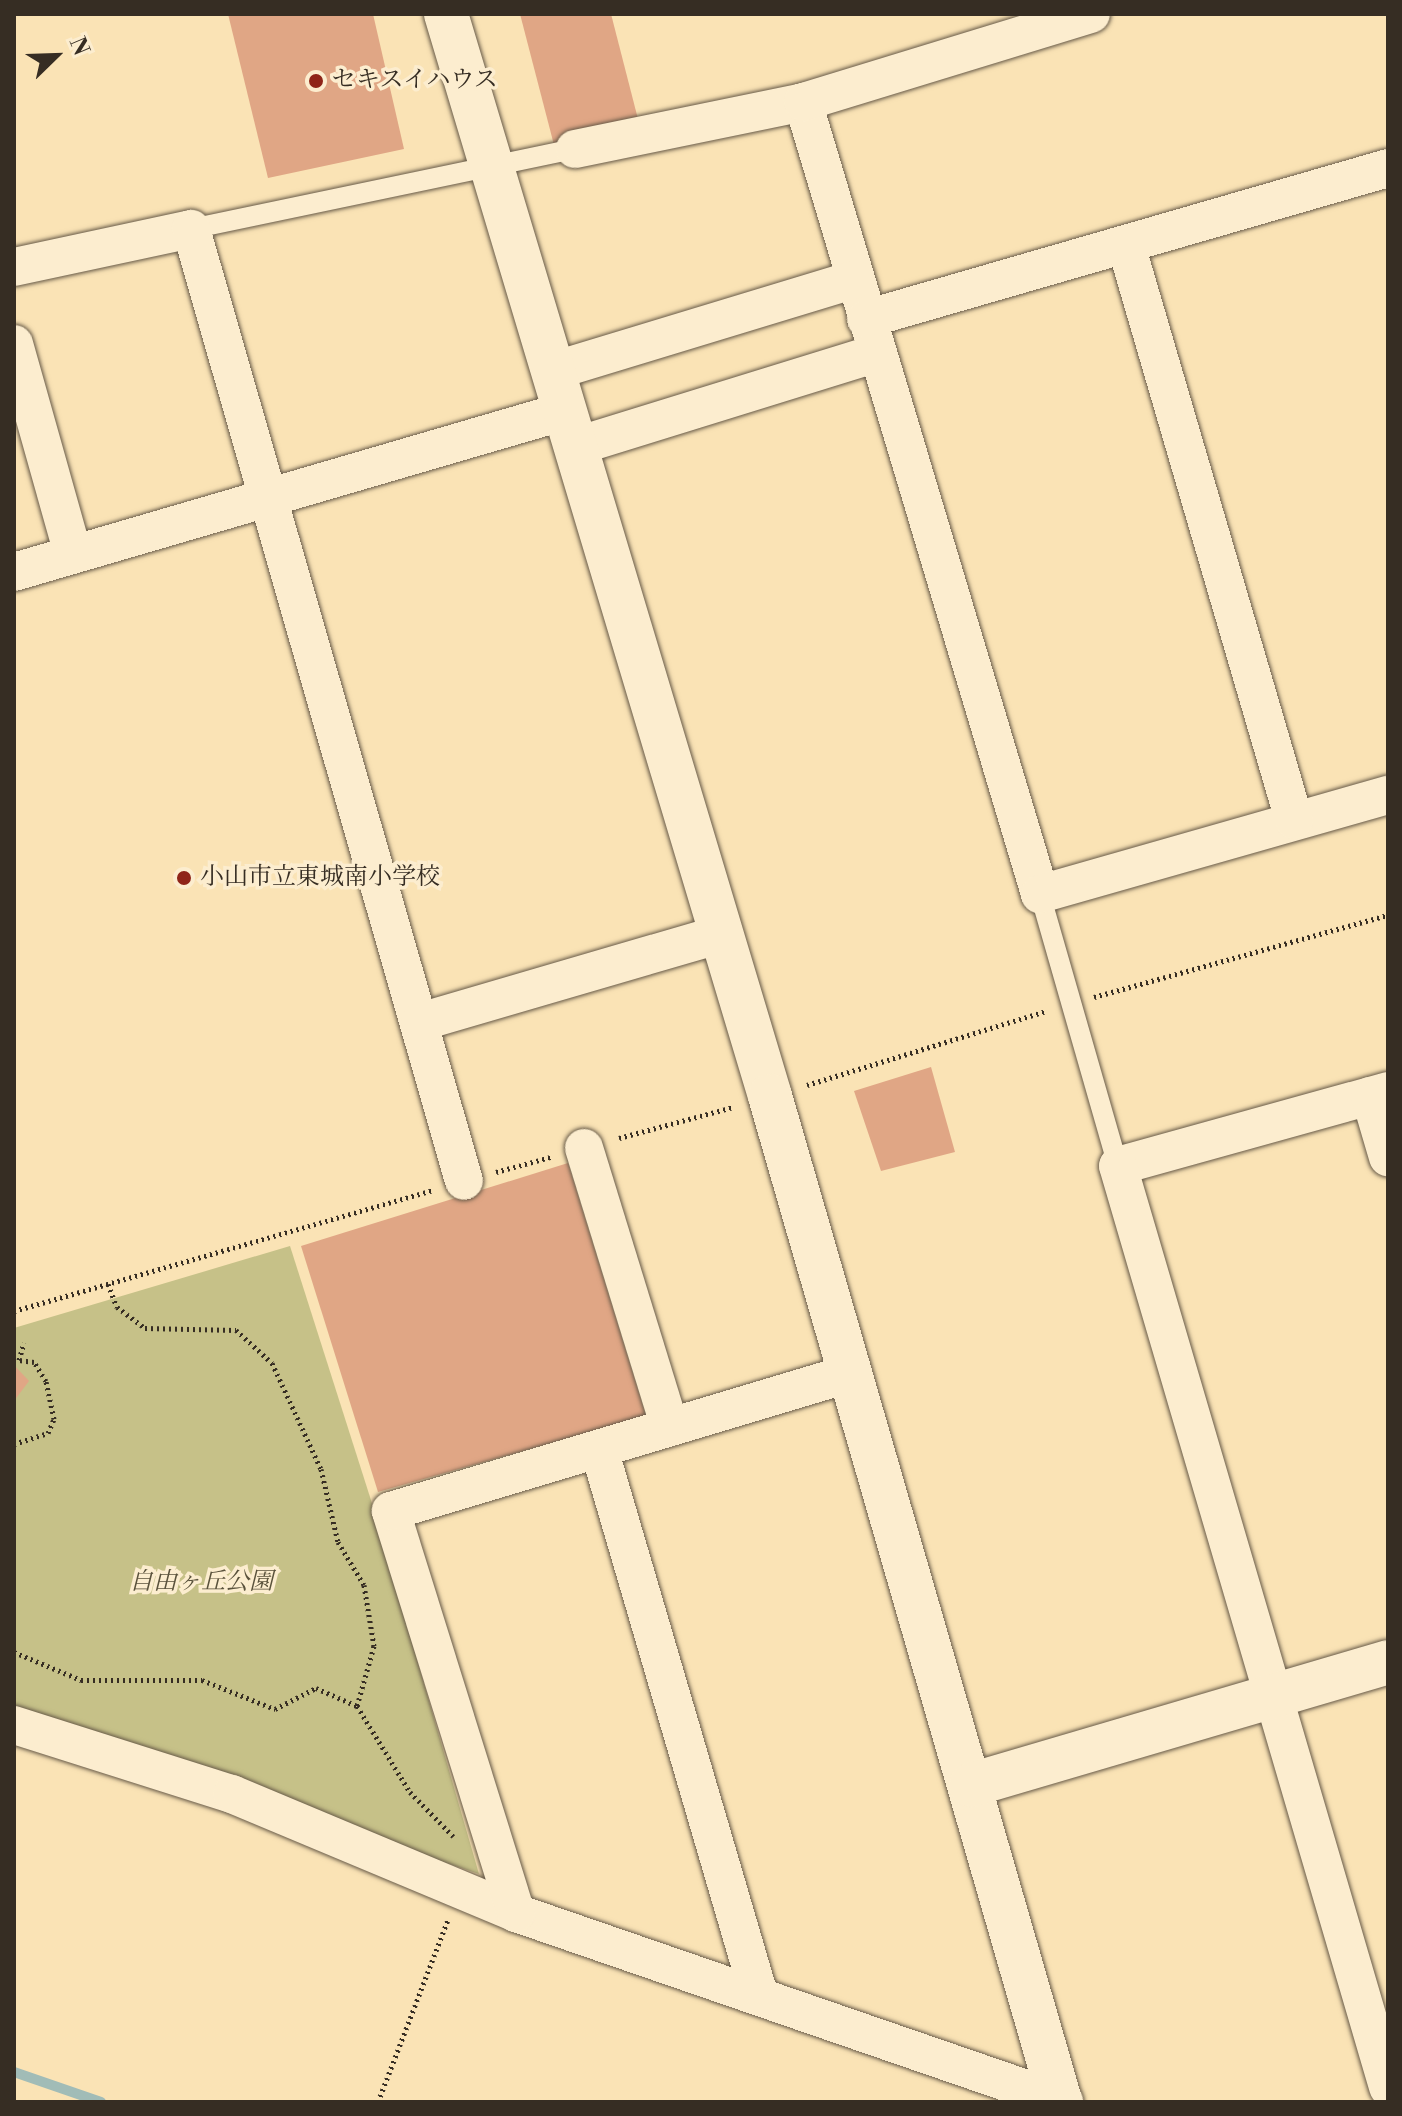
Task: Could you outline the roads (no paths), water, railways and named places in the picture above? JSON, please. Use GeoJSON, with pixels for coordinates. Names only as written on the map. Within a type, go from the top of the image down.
{"type":"FeatureCollection","features":[{"type":"Feature","properties":{"kind":"street"},"geometry":{"type":"LineString","coordinates":[[446,14],[770,1096],[1062,2101]]}},
{"type":"Feature","properties":{"kind":"street"},"geometry":{"type":"LineString","coordinates":[[575,149],[803,102],[1091,14]]}},
{"type":"Feature","properties":{"kind":"street"},"geometry":{"type":"LineString","coordinates":[[803,102],[1040,894],[1388,795]]}},
{"type":"Feature","properties":{"kind":"street"},"geometry":{"type":"LineString","coordinates":[[14,572],[266,501],[565,409],[872,336],[1126,245],[1388,168]]}},
{"type":"Feature","properties":{"kind":"street"},"geometry":{"type":"LineString","coordinates":[[14,267],[191,229],[266,501],[464,1181]]}},
{"type":"Feature","properties":{"kind":"street"},"geometry":{"type":"LineString","coordinates":[[1126,245],[1294,820]]}},
{"type":"Feature","properties":{"kind":"street"},"geometry":{"type":"LineString","coordinates":[[565,409],[855,279]]}},
{"type":"Feature","properties":{"kind":"street"},"geometry":{"type":"LineString","coordinates":[[14,344],[73,554]]}},
{"type":"Feature","properties":{"kind":"street"},"geometry":{"type":"LineString","coordinates":[[420,1022],[720,934]]}},
{"type":"Feature","properties":{"kind":"street"},"geometry":{"type":"LineString","coordinates":[[1388,1157],[1379,1093],[1118,1166],[1388,2087]]}},
{"type":"Feature","properties":{"kind":"street"},"geometry":{"type":"LineString","coordinates":[[584,1148],[670,1427]]}},
{"type":"Feature","properties":{"kind":"street"},"geometry":{"type":"LineString","coordinates":[[516,1913],[391,1511],[851,1373]]}},
{"type":"Feature","properties":{"kind":"street"},"geometry":{"type":"LineString","coordinates":[[599,1449],[759,1995]]}},
{"type":"Feature","properties":{"kind":"street"},"geometry":{"type":"LineString","coordinates":[[971,1785],[1388,1662]]}},
{"type":"Feature","properties":{"kind":"street"},"geometry":{"type":"LineString","coordinates":[[14,1725],[232,1794],[516,1913],[1062,2101]]}},
{"type":"Feature","properties":{"kind":"lane"},"geometry":{"type":"LineString","coordinates":[[191,229],[575,149]]}},
{"type":"Feature","properties":{"kind":"lane"},"geometry":{"type":"LineString","coordinates":[[1040,894],[1118,1166]]}},
{"type":"Feature","properties":{"kind":"waterway"},"geometry":{"type":"LineString","coordinates":[[14,2072],[101,2102]]}},
{"type":"Feature","properties":{"kind":"place","name":"セキスイハウス"},"geometry":{"type":"Point","coordinates":[316,81]}},
{"type":"Feature","properties":{"kind":"place","name":"小山市立東城南小学校"},"geometry":{"type":"Point","coordinates":[184,878]}},
{"type":"Feature","properties":{"kind":"park label","name":"自由ヶ丘公園"},"geometry":{"type":"Point","coordinates":[201,1583]}}]}
